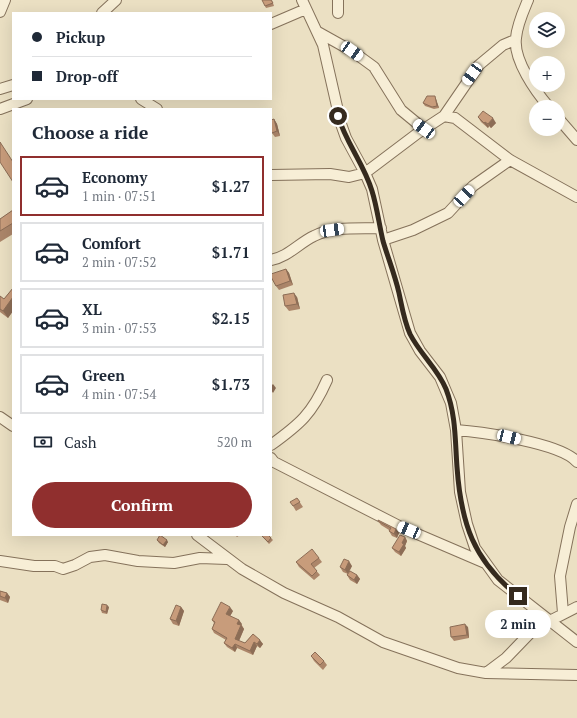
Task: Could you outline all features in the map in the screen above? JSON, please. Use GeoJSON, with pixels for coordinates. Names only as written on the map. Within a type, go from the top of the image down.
{"type":"FeatureCollection","features":[{"type":"Feature","properties":{"kind":"street"},"geometry":{"type":"LineString","coordinates":[[103,12],[116,0]]}},
{"type":"Feature","properties":{"kind":"street"},"geometry":{"type":"LineString","coordinates":[[338,0],[338,13]]}},
{"type":"Feature","properties":{"kind":"street"},"geometry":{"type":"LineString","coordinates":[[528,0],[515,40],[524,71],[543,100]]}},
{"type":"Feature","properties":{"kind":"street"},"geometry":{"type":"LineString","coordinates":[[272,23],[304,4],[318,32],[327,59],[341,124],[346,138],[365,173],[376,202],[383,240],[410,333],[420,351],[443,383],[451,403],[456,430],[457,466],[463,507],[471,538],[485,563],[498,580],[577,642]]}},
{"type":"Feature","properties":{"kind":"street"},"geometry":{"type":"LineString","coordinates":[[318,32],[352,51],[374,67],[401,110],[424,129]]}},
{"type":"Feature","properties":{"kind":"street"},"geometry":{"type":"LineString","coordinates":[[272,175],[330,174],[349,177],[365,173],[444,116],[479,65],[503,45],[515,40]]}},
{"type":"Feature","properties":{"kind":"street"},"geometry":{"type":"LineString","coordinates":[[0,89],[12,85]]}},
{"type":"Feature","properties":{"kind":"street"},"geometry":{"type":"LineString","coordinates":[[0,109],[24,100]]}},
{"type":"Feature","properties":{"kind":"street"},"geometry":{"type":"LineString","coordinates":[[143,100],[155,108]]}},
{"type":"Feature","properties":{"kind":"street"},"geometry":{"type":"LineString","coordinates":[[444,116],[455,118],[510,160],[577,197]]}},
{"type":"Feature","properties":{"kind":"street"},"geometry":{"type":"LineString","coordinates":[[565,126],[577,140]]}},
{"type":"Feature","properties":{"kind":"street"},"geometry":{"type":"LineString","coordinates":[[383,240],[419,227],[448,213],[473,186],[510,160]]}},
{"type":"Feature","properties":{"kind":"street"},"geometry":{"type":"LineString","coordinates":[[272,260],[284,256],[312,237],[325,232],[344,228],[381,228]]}},
{"type":"Feature","properties":{"kind":"street"},"geometry":{"type":"LineString","coordinates":[[272,444],[297,427],[305,418],[319,398],[327,380]]}},
{"type":"Feature","properties":{"kind":"street"},"geometry":{"type":"LineString","coordinates":[[0,417],[12,425]]}},
{"type":"Feature","properties":{"kind":"street"},"geometry":{"type":"LineString","coordinates":[[456,430],[498,435],[556,450],[567,454],[577,462]]}},
{"type":"Feature","properties":{"kind":"street"},"geometry":{"type":"LineString","coordinates":[[272,459],[274,462],[401,527],[485,563]]}},
{"type":"Feature","properties":{"kind":"street"},"geometry":{"type":"LineString","coordinates":[[563,613],[560,576],[570,527],[577,504]]}},
{"type":"Feature","properties":{"kind":"street"},"geometry":{"type":"LineString","coordinates":[[198,536],[229,559],[284,593],[338,617],[383,642],[458,668],[486,673],[577,675]]}},
{"type":"Feature","properties":{"kind":"street"},"geometry":{"type":"LineString","coordinates":[[0,561],[34,566],[55,566],[63,569],[75,566],[90,558],[105,555],[144,562],[174,564],[200,558],[229,559]]}},
{"type":"Feature","properties":{"kind":"street"},"geometry":{"type":"LineString","coordinates":[[486,673],[506,658],[534,629],[548,620],[577,607]]}},
{"type":"Feature","properties":{"kind":"building"},"geometry":{"type":"Polygon","coordinates":[[[262,0],[271,0],[273,3],[265,6],[262,0]]]}},
{"type":"Feature","properties":{"kind":"building"},"geometry":{"type":"Polygon","coordinates":[[[427,96],[435,96],[437,106],[432,107],[423,103],[427,96]]]}},
{"type":"Feature","properties":{"kind":"building"},"geometry":{"type":"Polygon","coordinates":[[[483,111],[493,118],[488,124],[485,122],[484,123],[478,117],[483,111]]]}},
{"type":"Feature","properties":{"kind":"building"},"geometry":{"type":"Polygon","coordinates":[[[274,119],[277,131],[272,133],[272,120],[274,119]]]}},
{"type":"Feature","properties":{"kind":"building"},"geometry":{"type":"Polygon","coordinates":[[[0,142],[12,160],[12,180],[0,162],[0,142]]]}},
{"type":"Feature","properties":{"kind":"building"},"geometry":{"type":"Polygon","coordinates":[[[12,211],[12,224],[0,231],[0,219],[12,211]]]}},
{"type":"Feature","properties":{"kind":"building"},"geometry":{"type":"Polygon","coordinates":[[[286,269],[290,281],[276,286],[272,279],[272,274],[286,269]]]}},
{"type":"Feature","properties":{"kind":"building"},"geometry":{"type":"Polygon","coordinates":[[[12,289],[12,298],[3,311],[0,309],[0,296],[4,299],[12,289]]]}},
{"type":"Feature","properties":{"kind":"building"},"geometry":{"type":"Polygon","coordinates":[[[294,293],[297,304],[285,306],[283,295],[294,293]]]}},
{"type":"Feature","properties":{"kind":"building"},"geometry":{"type":"Polygon","coordinates":[[[297,498],[300,502],[293,506],[290,502],[297,498]]]}},
{"type":"Feature","properties":{"kind":"building"},"geometry":{"type":"Polygon","coordinates":[[[378,520],[396,529],[394,534],[389,531],[391,528],[378,520]]]}},
{"type":"Feature","properties":{"kind":"building"},"geometry":{"type":"Polygon","coordinates":[[[400,535],[405,537],[402,543],[404,544],[399,552],[392,548],[400,535]]]}},
{"type":"Feature","properties":{"kind":"building"},"geometry":{"type":"Polygon","coordinates":[[[159,536],[161,536],[167,540],[163,545],[157,540],[159,536]]]}},
{"type":"Feature","properties":{"kind":"building"},"geometry":{"type":"Polygon","coordinates":[[[262,536],[269,536],[271,538],[268,542],[262,536]]]}},
{"type":"Feature","properties":{"kind":"building"},"geometry":{"type":"Polygon","coordinates":[[[312,549],[319,558],[311,564],[317,571],[312,576],[296,562],[312,549]]]}},
{"type":"Feature","properties":{"kind":"building"},"geometry":{"type":"Polygon","coordinates":[[[344,559],[349,561],[345,570],[340,567],[344,559]]]}},
{"type":"Feature","properties":{"kind":"building"},"geometry":{"type":"Polygon","coordinates":[[[350,571],[357,575],[354,580],[347,575],[350,571]]]}},
{"type":"Feature","properties":{"kind":"building"},"geometry":{"type":"Polygon","coordinates":[[[0,591],[7,593],[5,598],[0,596],[0,591]]]}},
{"type":"Feature","properties":{"kind":"building"},"geometry":{"type":"Polygon","coordinates":[[[221,602],[230,607],[226,614],[239,620],[237,624],[241,625],[235,639],[245,643],[253,634],[260,640],[257,644],[254,642],[250,651],[235,644],[232,648],[224,643],[227,638],[212,629],[215,622],[212,620],[221,602]]]}},
{"type":"Feature","properties":{"kind":"building"},"geometry":{"type":"Polygon","coordinates":[[[102,604],[107,605],[106,612],[101,610],[102,604]]]}},
{"type":"Feature","properties":{"kind":"building"},"geometry":{"type":"Polygon","coordinates":[[[176,605],[181,607],[176,621],[170,619],[176,605]]]}},
{"type":"Feature","properties":{"kind":"building"},"geometry":{"type":"Polygon","coordinates":[[[465,624],[467,635],[451,637],[450,627],[465,624]]]}},
{"type":"Feature","properties":{"kind":"building"},"geometry":{"type":"Polygon","coordinates":[[[315,652],[324,661],[320,665],[311,656],[315,652]]]}},
{"type":"Feature","properties":{"kind":"route"},"geometry":{"type":"LineString","coordinates":[[338,116],[346,138],[372,189],[383,240],[410,333],[420,351],[440,378],[451,403],[455,418],[457,466],[460,492],[471,538],[475,548],[493,574],[498,580],[518,596]]}}]}
